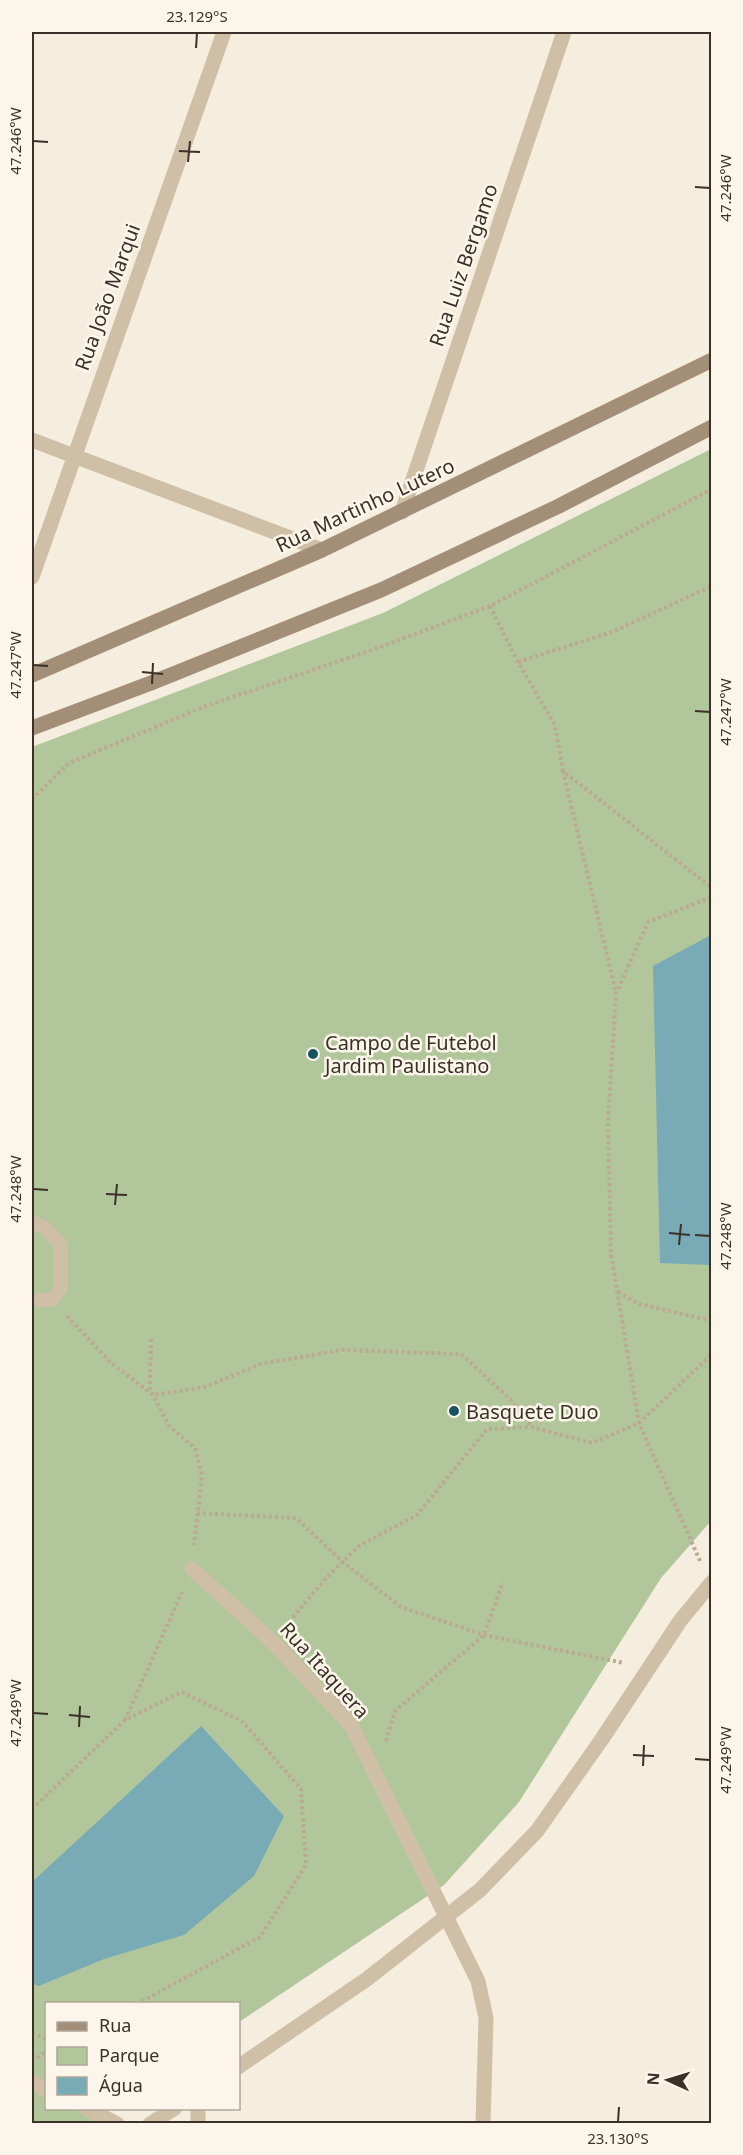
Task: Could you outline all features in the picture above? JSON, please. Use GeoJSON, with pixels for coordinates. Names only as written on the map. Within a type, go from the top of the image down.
{"type":"FeatureCollection","features":[{"type":"Feature","properties":{"kind":"main road","name":"Rua Martinho Lutero"},"geometry":{"type":"LineString","coordinates":[[32,675],[322,550],[711,360]]}},
{"type":"Feature","properties":{"kind":"main road"},"geometry":{"type":"LineString","coordinates":[[32,728],[381,590],[559,506],[711,427]]}},
{"type":"Feature","properties":{"kind":"street","name":"Rua João Marqui"},"geometry":{"type":"LineString","coordinates":[[32,577],[224,32]]}},
{"type":"Feature","properties":{"kind":"street","name":"Rua Luiz Bergamo"},"geometry":{"type":"LineString","coordinates":[[402,512],[564,32]]}},
{"type":"Feature","properties":{"kind":"street"},"geometry":{"type":"LineString","coordinates":[[32,440],[322,550]]}},
{"type":"Feature","properties":{"kind":"street","name":"Rua Itaquera"},"geometry":{"type":"LineString","coordinates":[[192,1569],[273,1642],[351,1725],[478,1981],[486,2018],[483,2124]]}},
{"type":"Feature","properties":{"kind":"street"},"geometry":{"type":"LineString","coordinates":[[240,2066],[367,1979],[480,1890],[537,1832],[680,1621],[711,1583]]}},
{"type":"Feature","properties":{"kind":"street"},"geometry":{"type":"LineString","coordinates":[[88,2110],[117,2124]]}},
{"type":"Feature","properties":{"kind":"street"},"geometry":{"type":"LineString","coordinates":[[150,2124],[174,2110]]}},
{"type":"Feature","properties":{"kind":"lane"},"geometry":{"type":"LineString","coordinates":[[32,1222],[45,1228],[60,1245],[62,1288],[52,1300],[32,1300]]}},
{"type":"Feature","properties":{"kind":"path"},"geometry":{"type":"LineString","coordinates":[[32,799],[69,763],[206,706],[372,650],[490,606],[711,489]]}},
{"type":"Feature","properties":{"kind":"path"},"geometry":{"type":"LineString","coordinates":[[518,662],[612,632],[711,586]]}},
{"type":"Feature","properties":{"kind":"path"},"geometry":{"type":"LineString","coordinates":[[490,606],[518,662],[555,725],[563,771],[616,994],[608,1121],[611,1254],[617,1292],[639,1423],[711,1583]]}},
{"type":"Feature","properties":{"kind":"path"},"geometry":{"type":"LineString","coordinates":[[563,771],[711,888]]}},
{"type":"Feature","properties":{"kind":"path"},"geometry":{"type":"LineString","coordinates":[[616,994],[648,922],[711,897]]}},
{"type":"Feature","properties":{"kind":"path"},"geometry":{"type":"LineString","coordinates":[[617,1292],[639,1304],[711,1319]]}},
{"type":"Feature","properties":{"kind":"path"},"geometry":{"type":"LineString","coordinates":[[52,1300],[110,1362],[153,1395],[205,1387],[261,1364],[342,1350],[461,1354],[511,1400],[532,1427]]}},
{"type":"Feature","properties":{"kind":"path"},"geometry":{"type":"LineString","coordinates":[[125,1720],[192,1569],[202,1475],[195,1448],[169,1426],[150,1389],[151,1339]]}},
{"type":"Feature","properties":{"kind":"path"},"geometry":{"type":"LineString","coordinates":[[273,1642],[326,1578],[359,1546],[417,1515],[487,1429],[532,1427],[592,1443],[639,1423],[711,1354]]}},
{"type":"Feature","properties":{"kind":"path"},"geometry":{"type":"LineString","coordinates":[[197,1513],[296,1518],[343,1562],[401,1607],[484,1635],[649,1667]]}},
{"type":"Feature","properties":{"kind":"path"},"geometry":{"type":"LineString","coordinates":[[371,1765],[388,1738],[395,1711],[484,1635],[503,1582]]}},
{"type":"Feature","properties":{"kind":"path"},"geometry":{"type":"LineString","coordinates":[[32,1809],[125,1720],[182,1692],[242,1721],[301,1789],[306,1864],[260,1937],[140,2002]]}},
{"type":"Feature","properties":{"kind":"green space"},"geometry":{"type":"Polygon","coordinates":[[[711,449],[711,1521],[661,1578],[519,1802],[444,1885],[240,2021],[240,2002],[45,2002],[45,2110],[109,2110],[90,2123],[32,2124],[32,747],[383,613],[711,449]]]}},
{"type":"Feature","properties":{"kind":"water"},"geometry":{"type":"Polygon","coordinates":[[[711,935],[711,1265],[660,1263],[653,966],[711,935]]]}},
{"type":"Feature","properties":{"kind":"water"},"geometry":{"type":"Polygon","coordinates":[[[201,1726],[284,1816],[254,1876],[184,1935],[104,1959],[39,1986],[32,1984],[32,1882],[201,1726]]]}},
{"type":"Feature","properties":{"kind":"place","name":"Campo de Futebol Jardim Paulistano"},"geometry":{"type":"Point","coordinates":[313,1054]}},
{"type":"Feature","properties":{"kind":"place","name":"Basquete Duo"},"geometry":{"type":"Point","coordinates":[454,1411]}}]}
